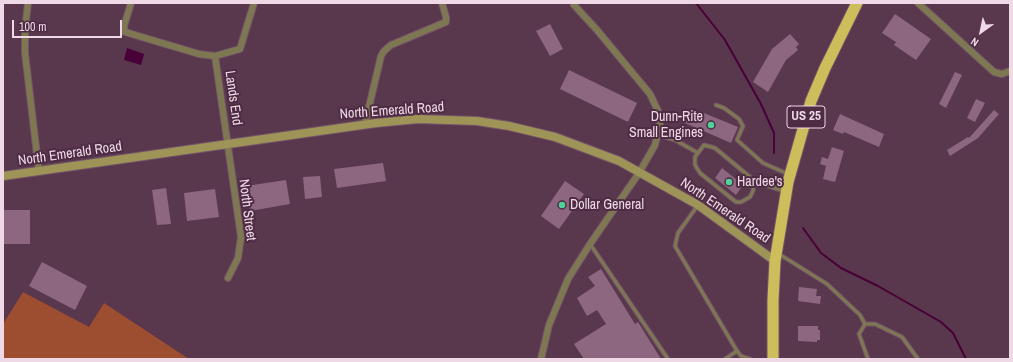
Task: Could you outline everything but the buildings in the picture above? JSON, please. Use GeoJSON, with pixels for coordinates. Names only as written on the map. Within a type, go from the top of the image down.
{"type":"FeatureCollection","features":[{"type":"Feature","properties":{"kind":"highway","name":"US 25"},"geometry":{"type":"LineString","coordinates":[[773,359],[773,300],[776,256],[790,174],[811,101],[825,68],[857,3]]}},
{"type":"Feature","properties":{"kind":"main road","name":"North Emerald Road"},"geometry":{"type":"LineString","coordinates":[[3,176],[365,124],[418,119],[447,119],[509,126],[555,137],[619,161],[698,205],[776,256]]}},
{"type":"Feature","properties":{"kind":"street"},"geometry":{"type":"LineString","coordinates":[[28,3],[25,53],[39,172]]}},
{"type":"Feature","properties":{"kind":"street"},"geometry":{"type":"LineString","coordinates":[[131,3],[124,26],[125,32],[199,54],[215,56],[240,49],[254,3]]}},
{"type":"Feature","properties":{"kind":"street"},"geometry":{"type":"LineString","coordinates":[[365,124],[381,56],[384,50],[391,45],[446,22],[442,3]]}},
{"type":"Feature","properties":{"kind":"street"},"geometry":{"type":"LineString","coordinates":[[918,3],[994,72],[1000,74],[1010,71]]}},
{"type":"Feature","properties":{"kind":"street"},"geometry":{"type":"LineString","coordinates":[[541,359],[548,330],[568,279],[639,173],[658,135],[660,118],[656,105],[650,94],[597,30],[574,5]]}},
{"type":"Feature","properties":{"kind":"street","name":"Lands End"},"geometry":{"type":"LineString","coordinates":[[215,56],[227,143]]}},
{"type":"Feature","properties":{"kind":"street","name":"North Street"},"geometry":{"type":"LineString","coordinates":[[227,143],[241,241],[238,258],[228,278]]}},
{"type":"Feature","properties":{"kind":"lane"},"geometry":{"type":"LineString","coordinates":[[716,105],[724,108],[739,119],[743,126],[738,140],[746,149],[763,163],[790,174]]}},
{"type":"Feature","properties":{"kind":"lane"},"geometry":{"type":"LineString","coordinates":[[658,135],[675,140],[698,153]]}},
{"type":"Feature","properties":{"kind":"lane"},"geometry":{"type":"LineString","coordinates":[[754,180],[753,191],[750,197],[741,202],[736,202],[700,173],[694,161],[704,144],[715,148],[754,180],[786,192]]}},
{"type":"Feature","properties":{"kind":"lane"},"geometry":{"type":"LineString","coordinates":[[698,205],[678,233],[675,246],[737,351],[742,356],[750,359]]}},
{"type":"Feature","properties":{"kind":"lane"},"geometry":{"type":"LineString","coordinates":[[590,244],[668,359]]}},
{"type":"Feature","properties":{"kind":"lane"},"geometry":{"type":"LineString","coordinates":[[776,256],[827,284],[860,315],[865,324]]}},
{"type":"Feature","properties":{"kind":"lane"},"geometry":{"type":"LineString","coordinates":[[865,324],[859,334],[868,359]]}},
{"type":"Feature","properties":{"kind":"lane"},"geometry":{"type":"LineString","coordinates":[[865,324],[875,324],[902,337],[918,359]]}},
{"type":"Feature","properties":{"kind":"lane"},"geometry":{"type":"LineString","coordinates":[[725,359],[737,351]]}},
{"type":"Feature","properties":{"kind":"shaded area"},"geometry":{"type":"Polygon","coordinates":[[[127,48],[144,54],[141,65],[124,60],[127,48]]]}},
{"type":"Feature","properties":{"kind":"shaded area"},"geometry":{"type":"Polygon","coordinates":[[[23,292],[89,327],[104,303],[189,359],[3,359],[3,324],[23,292]]]}},
{"type":"Feature","properties":{"kind":"waterway"},"geometry":{"type":"LineString","coordinates":[[696,3],[725,40],[761,104],[774,133],[774,153]]}},
{"type":"Feature","properties":{"kind":"waterway"},"geometry":{"type":"LineString","coordinates":[[803,228],[821,253],[841,268],[878,286],[941,322],[953,333],[966,359]]}},
{"type":"Feature","properties":{"kind":"place","name":"Dunn-Rite Small Engines"},"geometry":{"type":"Point","coordinates":[711,125]}},
{"type":"Feature","properties":{"kind":"place","name":"Hardee's"},"geometry":{"type":"Point","coordinates":[729,182]}},
{"type":"Feature","properties":{"kind":"place","name":"Dollar General"},"geometry":{"type":"Point","coordinates":[562,205]}}]}
